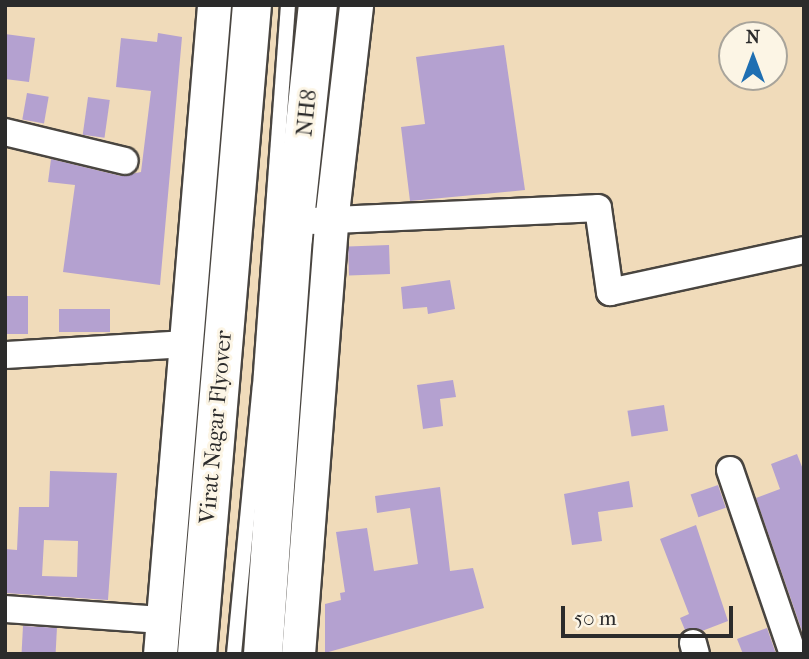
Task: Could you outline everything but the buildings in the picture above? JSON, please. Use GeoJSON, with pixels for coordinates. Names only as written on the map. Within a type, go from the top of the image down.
{"type":"FeatureCollection","features":[{"type":"Feature","properties":{"kind":"main road","name":"NH8"},"geometry":{"type":"LineString","coordinates":[[306,227],[318,5]]}},
{"type":"Feature","properties":{"kind":"main road"},"geometry":{"type":"LineString","coordinates":[[222,211],[256,6]]}},
{"type":"Feature","properties":{"kind":"main road","name":"Virat Nagar Flyover"},"geometry":{"type":"LineString","coordinates":[[197,654],[222,211]]}},
{"type":"Feature","properties":{"kind":"main road"},"geometry":{"type":"LineString","coordinates":[[262,654],[306,227]]}},
{"type":"Feature","properties":{"kind":"street"},"geometry":{"type":"LineString","coordinates":[[160,654],[186,344],[222,211],[214,5]]}},
{"type":"Feature","properties":{"kind":"street"},"geometry":{"type":"LineString","coordinates":[[298,654],[306,227],[356,5]]}},
{"type":"Feature","properties":{"kind":"street"},"geometry":{"type":"LineString","coordinates":[[5,132],[125,160]]}},
{"type":"Feature","properties":{"kind":"street"},"geometry":{"type":"LineString","coordinates":[[306,227],[598,208],[610,292],[804,250]]}},
{"type":"Feature","properties":{"kind":"street"},"geometry":{"type":"LineString","coordinates":[[5,355],[186,344]]}},
{"type":"Feature","properties":{"kind":"street"},"geometry":{"type":"LineString","coordinates":[[730,471],[793,654]]}},
{"type":"Feature","properties":{"kind":"street"},"geometry":{"type":"LineString","coordinates":[[5,609],[163,620]]}},
{"type":"Feature","properties":{"kind":"lane"},"geometry":{"type":"LineString","coordinates":[[234,654],[260,386],[256,6]]}}]}
